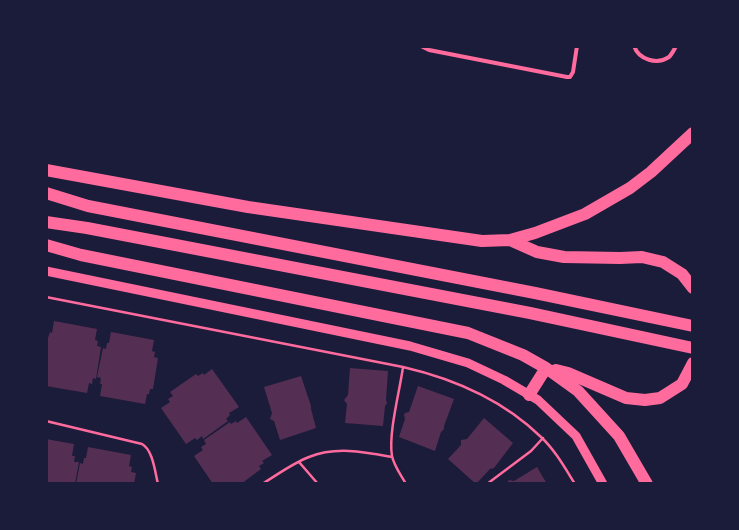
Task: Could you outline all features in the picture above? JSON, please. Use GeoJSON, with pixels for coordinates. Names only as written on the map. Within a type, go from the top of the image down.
{"type":"FeatureCollection","features":[{"type":"Feature","properties":{"kind":"main road"},"geometry":{"type":"LineString","coordinates":[[46,170],[248,207],[482,241],[510,240],[560,225],[608,202],[651,172],[693,133]]}},
{"type":"Feature","properties":{"kind":"main road"},"geometry":{"type":"LineString","coordinates":[[46,193],[88,206],[693,326]]}},
{"type":"Feature","properties":{"kind":"main road"},"geometry":{"type":"LineString","coordinates":[[46,222],[87,228],[530,313],[693,348]]}},
{"type":"Feature","properties":{"kind":"main road"},"geometry":{"type":"LineString","coordinates":[[510,240],[538,252],[564,257],[642,257],[663,262],[682,274],[693,288]]}},
{"type":"Feature","properties":{"kind":"main road"},"geometry":{"type":"LineString","coordinates":[[46,245],[81,255],[468,333],[523,355],[546,368],[578,391],[619,436],[647,484]]}},
{"type":"Feature","properties":{"kind":"main road"},"geometry":{"type":"LineString","coordinates":[[546,368],[568,373],[626,398],[645,400],[660,398],[682,384],[693,363]]}},
{"type":"Feature","properties":{"kind":"main road"},"geometry":{"type":"LineString","coordinates":[[529,395],[546,368]]}},
{"type":"Feature","properties":{"kind":"street"},"geometry":{"type":"LineString","coordinates":[[46,271],[410,346],[468,363],[504,380],[538,400],[576,436],[603,484]]}},
{"type":"Feature","properties":{"kind":"lane"},"geometry":{"type":"LineString","coordinates":[[421,46],[428,50],[570,77],[573,72],[577,46]]}},
{"type":"Feature","properties":{"kind":"lane"},"geometry":{"type":"LineString","coordinates":[[634,46],[635,50],[644,59],[658,62],[670,56],[676,46]]}},
{"type":"Feature","properties":{"kind":"path"},"geometry":{"type":"LineString","coordinates":[[46,297],[403,366],[445,378],[481,393],[512,412],[542,438],[562,463],[575,484]]}},
{"type":"Feature","properties":{"kind":"path"},"geometry":{"type":"LineString","coordinates":[[403,366],[391,442],[392,457],[398,472],[406,484]]}},
{"type":"Feature","properties":{"kind":"path"},"geometry":{"type":"LineString","coordinates":[[46,421],[146,446],[158,484]]}},
{"type":"Feature","properties":{"kind":"path"},"geometry":{"type":"LineString","coordinates":[[487,484],[531,451],[542,438]]}},
{"type":"Feature","properties":{"kind":"path"},"geometry":{"type":"LineString","coordinates":[[262,484],[310,456],[336,450],[362,451],[392,457]]}},
{"type":"Feature","properties":{"kind":"path"},"geometry":{"type":"LineString","coordinates":[[299,462],[318,484]]}},
{"type":"Feature","properties":{"kind":"building"},"geometry":{"type":"Polygon","coordinates":[[[54,321],[97,329],[95,340],[98,341],[97,346],[101,347],[96,379],[93,378],[92,384],[89,383],[87,393],[46,386],[46,338],[48,338],[50,332],[52,333],[54,321]]]}},
{"type":"Feature","properties":{"kind":"building"},"geometry":{"type":"Polygon","coordinates":[[[111,332],[154,340],[152,351],[155,352],[154,357],[158,358],[153,389],[150,389],[149,394],[147,394],[145,404],[100,396],[102,384],[100,384],[101,378],[97,377],[103,348],[106,349],[107,343],[109,343],[111,332]]]}},
{"type":"Feature","properties":{"kind":"building"},"geometry":{"type":"Polygon","coordinates":[[[350,368],[388,371],[387,403],[383,426],[345,423],[347,404],[344,400],[348,395],[350,368]]]}},
{"type":"Feature","properties":{"kind":"building"},"geometry":{"type":"Polygon","coordinates":[[[212,369],[239,407],[229,413],[230,415],[226,419],[228,421],[203,439],[202,436],[197,440],[195,438],[186,444],[161,408],[170,402],[168,399],[173,396],[170,392],[196,374],[198,376],[203,373],[204,375],[212,369]]]}},
{"type":"Feature","properties":{"kind":"building"},"geometry":{"type":"Polygon","coordinates":[[[301,376],[316,428],[280,440],[274,421],[270,419],[272,413],[264,387],[301,376]]]}},
{"type":"Feature","properties":{"kind":"building"},"geometry":{"type":"Polygon","coordinates":[[[418,386],[454,399],[435,451],[399,437],[405,419],[404,415],[409,412],[418,386]]]}},
{"type":"Feature","properties":{"kind":"building"},"geometry":{"type":"Polygon","coordinates":[[[246,417],[272,455],[262,461],[264,463],[259,466],[261,469],[241,484],[213,484],[194,456],[203,450],[201,447],[206,444],[204,440],[230,422],[231,424],[236,421],[237,423],[246,417]]]}},
{"type":"Feature","properties":{"kind":"building"},"geometry":{"type":"Polygon","coordinates":[[[484,418],[513,443],[494,468],[490,469],[476,484],[448,459],[461,445],[461,440],[467,439],[484,418]]]}},
{"type":"Feature","properties":{"kind":"building"},"geometry":{"type":"Polygon","coordinates":[[[46,439],[74,444],[72,456],[75,456],[74,462],[79,462],[75,484],[46,484],[46,439]]]}},
{"type":"Feature","properties":{"kind":"building"},"geometry":{"type":"Polygon","coordinates":[[[88,447],[131,455],[129,466],[132,467],[131,472],[136,473],[134,484],[76,484],[80,463],[83,464],[84,458],[86,458],[88,447]]]}},
{"type":"Feature","properties":{"kind":"building"},"geometry":{"type":"Polygon","coordinates":[[[537,467],[547,484],[506,484],[509,480],[514,481],[537,467]]]}}]}
